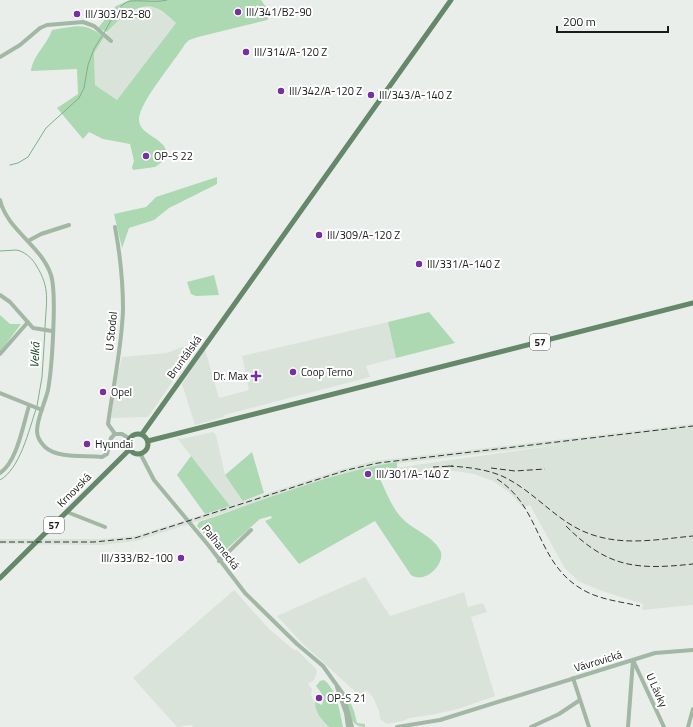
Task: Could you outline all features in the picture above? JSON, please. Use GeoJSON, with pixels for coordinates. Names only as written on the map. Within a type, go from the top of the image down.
{"type":"FeatureCollection","features":[{"type":"Feature","properties":{"kind":"main road","name":"Bruntálská"},"geometry":{"type":"LineString","coordinates":[[142,434],[451,0]]}},
{"type":"Feature","properties":{"kind":"main road","name":"57"},"geometry":{"type":"LineString","coordinates":[[148,441],[693,303]]}},
{"type":"Feature","properties":{"kind":"main road"},"geometry":{"type":"LineString","coordinates":[[136,434],[142,434],[148,441],[148,446],[140,453],[133,454],[129,450],[127,444],[136,434]]}},
{"type":"Feature","properties":{"kind":"main road","name":"Krnovská"},"geometry":{"type":"LineString","coordinates":[[0,578],[129,450]]}},
{"type":"Feature","properties":{"kind":"street"},"geometry":{"type":"LineString","coordinates":[[0,57],[20,45],[40,28],[47,25],[83,22],[94,26],[111,41]]}},
{"type":"Feature","properties":{"kind":"street"},"geometry":{"type":"LineString","coordinates":[[0,202],[11,222],[43,259],[50,274],[53,291],[48,387],[41,410],[38,435],[44,445],[52,451],[103,457],[107,453],[111,438],[115,434],[122,434],[130,439]]}},
{"type":"Feature","properties":{"kind":"street"},"geometry":{"type":"LineString","coordinates":[[28,241],[41,234],[69,225]]}},
{"type":"Feature","properties":{"kind":"street","name":"U Stodol"},"geometry":{"type":"LineString","coordinates":[[115,227],[121,259],[123,308],[121,334],[108,424],[115,434]]}},
{"type":"Feature","properties":{"kind":"street"},"geometry":{"type":"LineString","coordinates":[[0,296],[10,302],[33,328],[50,331]]}},
{"type":"Feature","properties":{"kind":"street"},"geometry":{"type":"LineString","coordinates":[[0,354],[28,322]]}},
{"type":"Feature","properties":{"kind":"street"},"geometry":{"type":"LineString","coordinates":[[0,393],[41,410]]}},
{"type":"Feature","properties":{"kind":"street"},"geometry":{"type":"LineString","coordinates":[[0,473],[5,470],[14,455],[30,406]]}},
{"type":"Feature","properties":{"kind":"street","name":"Palhanecká"},"geometry":{"type":"LineString","coordinates":[[140,453],[154,480],[245,593],[297,644],[323,666],[337,686]]}},
{"type":"Feature","properties":{"kind":"street"},"geometry":{"type":"LineString","coordinates":[[67,512],[105,527]]}},
{"type":"Feature","properties":{"kind":"street"},"geometry":{"type":"LineString","coordinates":[[219,561],[251,530]]}},
{"type":"Feature","properties":{"kind":"street","name":"Vávrovická"},"geometry":{"type":"LineString","coordinates":[[398,727],[440,720],[655,653],[693,650]]}},
{"type":"Feature","properties":{"kind":"street"},"geometry":{"type":"LineString","coordinates":[[628,727],[633,660]]}},
{"type":"Feature","properties":{"kind":"street","name":"U Lávky"},"geometry":{"type":"LineString","coordinates":[[633,660],[664,727]]}},
{"type":"Feature","properties":{"kind":"street"},"geometry":{"type":"LineString","coordinates":[[573,678],[589,727]]}},
{"type":"Feature","properties":{"kind":"street"},"geometry":{"type":"LineString","coordinates":[[337,686],[346,714],[348,727]]}},
{"type":"Feature","properties":{"kind":"street"},"geometry":{"type":"LineString","coordinates":[[337,686],[343,694],[347,704],[352,727]]}},
{"type":"Feature","properties":{"kind":"street"},"geometry":{"type":"LineString","coordinates":[[531,727],[559,714],[580,700]]}},
{"type":"Feature","properties":{"kind":"street"},"geometry":{"type":"LineString","coordinates":[[688,727],[693,709]]}},
{"type":"Feature","properties":{"kind":"shaded area"},"geometry":{"type":"Polygon","coordinates":[[[155,7],[176,23],[117,100],[95,85],[94,53],[107,32],[126,14],[141,8],[155,7]]]}},
{"type":"Feature","properties":{"kind":"shaded area"},"geometry":{"type":"Polygon","coordinates":[[[388,322],[396,358],[366,366],[370,377],[224,415],[224,417],[195,425],[182,384],[205,349],[219,398],[249,390],[242,356],[388,322]]]}},
{"type":"Feature","properties":{"kind":"shaded area"},"geometry":{"type":"Polygon","coordinates":[[[182,347],[192,347],[195,349],[148,417],[111,418],[115,385],[122,357],[167,353],[182,347]]]}},
{"type":"Feature","properties":{"kind":"shaded area"},"geometry":{"type":"Polygon","coordinates":[[[693,424],[693,605],[642,610],[643,604],[599,590],[578,581],[564,567],[530,505],[523,508],[510,493],[493,481],[474,474],[455,471],[397,476],[394,468],[565,444],[375,466],[348,473],[136,541],[101,545],[0,544],[0,539],[100,539],[135,536],[230,506],[177,438],[181,439],[213,432],[216,435],[225,475],[244,501],[346,468],[374,461],[693,424]]]}},
{"type":"Feature","properties":{"kind":"shaded area"},"geometry":{"type":"Polygon","coordinates":[[[365,577],[390,616],[464,592],[468,607],[483,603],[487,612],[471,617],[495,696],[458,709],[409,718],[403,721],[387,724],[380,719],[379,711],[373,697],[366,690],[360,696],[302,643],[277,616],[365,577]]]}},
{"type":"Feature","properties":{"kind":"shaded area"},"geometry":{"type":"Polygon","coordinates":[[[234,590],[269,629],[294,650],[297,650],[316,669],[317,672],[314,680],[308,684],[312,689],[311,695],[322,721],[329,727],[193,727],[191,725],[177,727],[133,678],[234,590]]]}},
{"type":"Feature","properties":{"kind":"green space"},"geometry":{"type":"Polygon","coordinates":[[[130,0],[261,0],[272,15],[267,20],[198,37],[189,40],[185,44],[151,92],[141,111],[139,119],[140,125],[144,130],[164,146],[167,152],[166,159],[155,167],[133,170],[132,167],[134,161],[130,144],[103,139],[89,132],[83,139],[57,108],[78,94],[77,69],[31,71],[34,60],[52,30],[80,26],[86,27],[104,37],[94,53],[95,85],[117,100],[176,23],[161,10],[142,7],[128,13],[107,32],[98,28],[116,6],[130,0]]]}},
{"type":"Feature","properties":{"kind":"green space"},"geometry":{"type":"Polygon","coordinates":[[[217,177],[217,184],[169,208],[154,220],[129,228],[122,248],[114,214],[146,207],[156,197],[217,177]]]}},
{"type":"Feature","properties":{"kind":"green space"},"geometry":{"type":"Polygon","coordinates":[[[214,275],[219,295],[196,296],[191,294],[187,282],[214,275]]]}},
{"type":"Feature","properties":{"kind":"green space"},"geometry":{"type":"Polygon","coordinates":[[[429,312],[455,343],[396,358],[388,322],[429,312]]]}},
{"type":"Feature","properties":{"kind":"green space"},"geometry":{"type":"Polygon","coordinates":[[[0,315],[10,324],[21,324],[0,352],[0,315]]]}},
{"type":"Feature","properties":{"kind":"green space"},"geometry":{"type":"Polygon","coordinates":[[[252,452],[264,493],[243,501],[225,475],[252,452]]]}},
{"type":"Feature","properties":{"kind":"green space"},"geometry":{"type":"Polygon","coordinates":[[[191,456],[230,506],[205,514],[177,475],[191,456]]]}},
{"type":"Feature","properties":{"kind":"green space"},"geometry":{"type":"Polygon","coordinates":[[[397,462],[397,468],[394,468],[396,472],[380,479],[388,496],[401,518],[434,542],[441,552],[441,557],[436,568],[432,572],[422,577],[411,575],[375,521],[299,564],[265,521],[272,518],[271,516],[260,519],[222,553],[197,526],[199,522],[322,480],[397,462]]]}},
{"type":"Feature","properties":{"kind":"green space"},"geometry":{"type":"Polygon","coordinates":[[[324,680],[335,695],[343,727],[329,727],[321,719],[315,706],[315,702],[322,705],[322,694],[316,686],[320,681],[324,680]]]}},
{"type":"Feature","properties":{"kind":"green space"},"geometry":{"type":"Polygon","coordinates":[[[349,699],[357,723],[365,724],[365,727],[356,725],[353,722],[346,700],[349,699]]]}},
{"type":"Feature","properties":{"kind":"waterway"},"geometry":{"type":"LineString","coordinates":[[104,33],[115,13],[127,2],[167,0]]}},
{"type":"Feature","properties":{"kind":"waterway"},"geometry":{"type":"LineString","coordinates":[[10,165],[18,163],[28,157],[46,128],[79,98],[84,88],[88,65],[94,49],[102,36]]}},
{"type":"Feature","properties":{"kind":"waterway","name":"Velká"},"geometry":{"type":"LineString","coordinates":[[0,251],[16,250],[25,253],[30,257],[41,273],[46,288],[47,303],[45,328]]}},
{"type":"Feature","properties":{"kind":"waterway","name":"Velká"},"geometry":{"type":"LineString","coordinates":[[37,406],[42,377],[45,331]]}},
{"type":"Feature","properties":{"kind":"waterway","name":"Velká"},"geometry":{"type":"LineString","coordinates":[[0,480],[7,475],[18,458],[27,438],[36,409]]}},
{"type":"Feature","properties":{"kind":"railway"},"geometry":{"type":"LineString","coordinates":[[0,542],[94,542],[135,538],[347,470],[378,463],[693,426]]}},
{"type":"Feature","properties":{"kind":"railway"},"geometry":{"type":"LineString","coordinates":[[448,466],[477,469],[504,477],[527,491],[569,524],[593,535],[630,541],[693,536]]}},
{"type":"Feature","properties":{"kind":"railway"},"geometry":{"type":"LineString","coordinates":[[433,467],[453,466]]}},
{"type":"Feature","properties":{"kind":"railway"},"geometry":{"type":"LineString","coordinates":[[491,468],[515,471],[545,469]]}},
{"type":"Feature","properties":{"kind":"railway"},"geometry":{"type":"LineString","coordinates":[[497,479],[512,491],[523,505],[557,567],[570,581],[593,595],[640,606]]}},
{"type":"Feature","properties":{"kind":"railway"},"geometry":{"type":"LineString","coordinates":[[566,526],[581,540],[596,550],[610,558],[624,563],[639,566],[673,566],[693,564]]}},
{"type":"Feature","properties":{"kind":"place","name":"III/341/B2-90"},"geometry":{"type":"Point","coordinates":[238,12]}},
{"type":"Feature","properties":{"kind":"place","name":"III/303/B2-80"},"geometry":{"type":"Point","coordinates":[77,14]}},
{"type":"Feature","properties":{"kind":"place","name":"III/314/A-120 Z"},"geometry":{"type":"Point","coordinates":[246,52]}},
{"type":"Feature","properties":{"kind":"place","name":"III/342/A-120 Z"},"geometry":{"type":"Point","coordinates":[281,91]}},
{"type":"Feature","properties":{"kind":"place","name":"III/343/A-140 Z"},"geometry":{"type":"Point","coordinates":[371,95]}},
{"type":"Feature","properties":{"kind":"place","name":"OP-S 22"},"geometry":{"type":"Point","coordinates":[146,156]}},
{"type":"Feature","properties":{"kind":"place","name":"III/309/A-120 Z"},"geometry":{"type":"Point","coordinates":[319,235]}},
{"type":"Feature","properties":{"kind":"place","name":"III/331/A-140 Z"},"geometry":{"type":"Point","coordinates":[419,264]}},
{"type":"Feature","properties":{"kind":"place","name":"Coop Terno"},"geometry":{"type":"Point","coordinates":[293,372]}},
{"type":"Feature","properties":{"kind":"place","name":"Dr. Max"},"geometry":{"type":"Point","coordinates":[256,376]}},
{"type":"Feature","properties":{"kind":"place","name":"Opel"},"geometry":{"type":"Point","coordinates":[103,392]}},
{"type":"Feature","properties":{"kind":"place","name":"Hyundai"},"geometry":{"type":"Point","coordinates":[87,444]}},
{"type":"Feature","properties":{"kind":"place","name":"III/301/A-140 Z"},"geometry":{"type":"Point","coordinates":[368,474]}},
{"type":"Feature","properties":{"kind":"place","name":"III/333/B2-100"},"geometry":{"type":"Point","coordinates":[181,558]}},
{"type":"Feature","properties":{"kind":"place","name":"OP-S 21"},"geometry":{"type":"Point","coordinates":[319,698]}}]}
